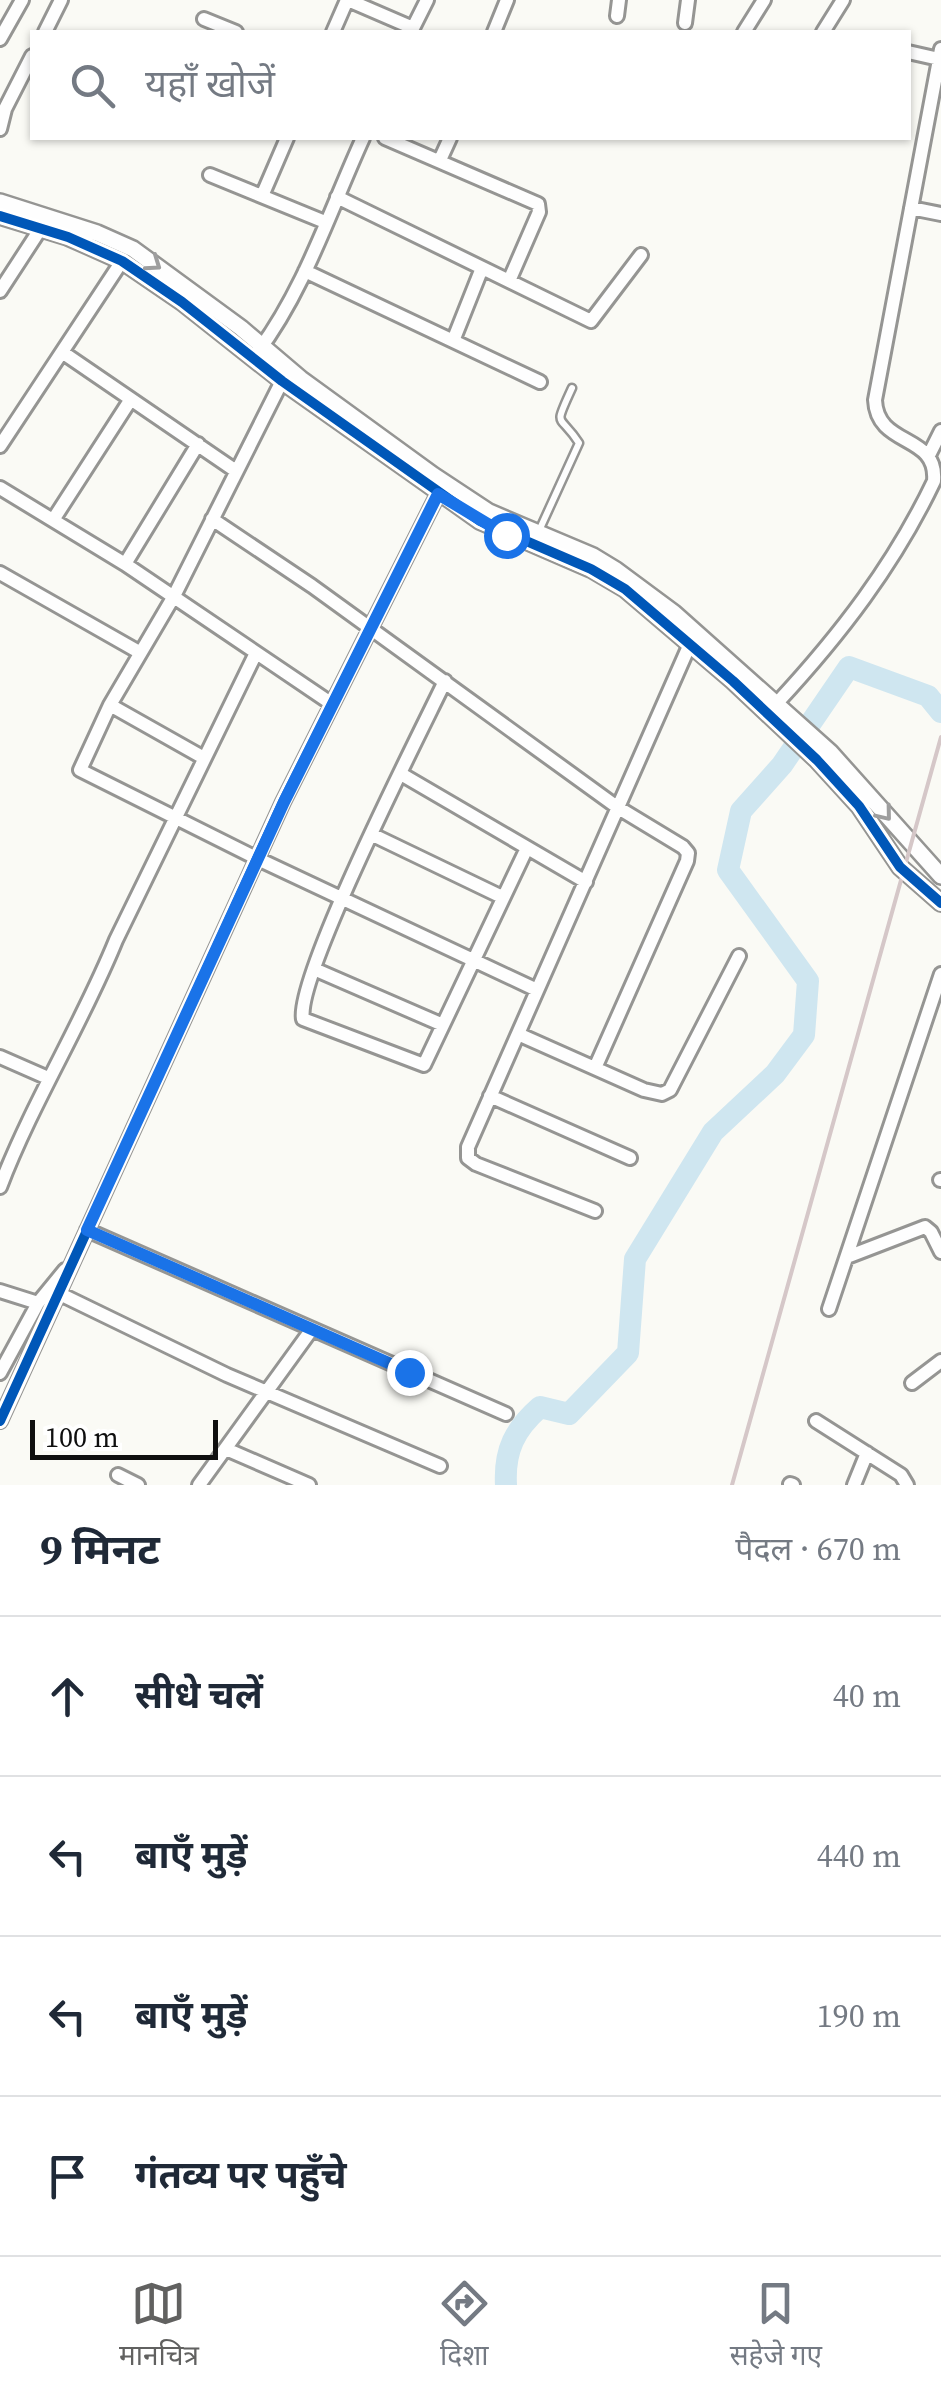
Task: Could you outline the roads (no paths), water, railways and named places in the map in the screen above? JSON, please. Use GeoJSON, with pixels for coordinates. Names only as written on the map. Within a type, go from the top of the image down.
{"type":"FeatureCollection","features":[{"type":"Feature","properties":{"kind":"street"},"geometry":{"type":"LineString","coordinates":[[0,39],[22,0]]}},
{"type":"Feature","properties":{"kind":"street"},"geometry":{"type":"LineString","coordinates":[[46,30],[62,0]]}},
{"type":"Feature","properties":{"kind":"street"},"geometry":{"type":"LineString","coordinates":[[334,30],[347,0],[412,30],[427,0]]}},
{"type":"Feature","properties":{"kind":"street"},"geometry":{"type":"LineString","coordinates":[[495,30],[507,0]]}},
{"type":"Feature","properties":{"kind":"street"},"geometry":{"type":"LineString","coordinates":[[617,16],[619,0]]}},
{"type":"Feature","properties":{"kind":"street"},"geometry":{"type":"LineString","coordinates":[[685,23],[688,0]]}},
{"type":"Feature","properties":{"kind":"street"},"geometry":{"type":"LineString","coordinates":[[745,30],[764,0]]}},
{"type":"Feature","properties":{"kind":"street"},"geometry":{"type":"LineString","coordinates":[[825,30],[844,0]]}},
{"type":"Feature","properties":{"kind":"street"},"geometry":{"type":"LineString","coordinates":[[204,19],[231,30]]}},
{"type":"Feature","properties":{"kind":"street"},"geometry":{"type":"LineString","coordinates":[[780,713],[891,561],[934,481],[935,468],[929,455],[883,425],[876,416],[875,400],[911,208],[936,101],[940,54],[911,52]]}},
{"type":"Feature","properties":{"kind":"street"},"geometry":{"type":"LineString","coordinates":[[0,128],[5,109],[30,60]]}},
{"type":"Feature","properties":{"kind":"street"},"geometry":{"type":"LineString","coordinates":[[262,196],[286,140]]}},
{"type":"Feature","properties":{"kind":"street"},"geometry":{"type":"LineString","coordinates":[[257,353],[306,271],[362,140]]}},
{"type":"Feature","properties":{"kind":"street"},"geometry":{"type":"LineString","coordinates":[[391,140],[538,204],[510,282]]}},
{"type":"Feature","properties":{"kind":"street"},"geometry":{"type":"LineString","coordinates":[[440,160],[449,140]]}},
{"type":"Feature","properties":{"kind":"street"},"geometry":{"type":"LineString","coordinates":[[210,175],[325,222]]}},
{"type":"Feature","properties":{"kind":"street"},"geometry":{"type":"LineString","coordinates":[[336,196],[591,321],[641,255]]}},
{"type":"Feature","properties":{"kind":"street"},"geometry":{"type":"LineString","coordinates":[[0,202],[98,232],[133,249],[257,353],[282,381],[438,494],[506,535],[592,569],[780,713]]}},
{"type":"Feature","properties":{"kind":"street"},"geometry":{"type":"LineString","coordinates":[[911,208],[941,214]]}},
{"type":"Feature","properties":{"kind":"street"},"geometry":{"type":"LineString","coordinates":[[0,216],[122,261],[488,512],[616,570],[674,613],[824,756],[941,876]]}},
{"type":"Feature","properties":{"kind":"street"},"geometry":{"type":"LineString","coordinates":[[0,290],[41,228]]}},
{"type":"Feature","properties":{"kind":"street"},"geometry":{"type":"LineString","coordinates":[[0,446],[122,261]]}},
{"type":"Feature","properties":{"kind":"street"},"geometry":{"type":"LineString","coordinates":[[452,341],[482,268]]}},
{"type":"Feature","properties":{"kind":"street"},"geometry":{"type":"LineString","coordinates":[[306,271],[540,382]]}},
{"type":"Feature","properties":{"kind":"street"},"geometry":{"type":"LineString","coordinates":[[62,352],[236,471]]}},
{"type":"Feature","properties":{"kind":"street"},"geometry":{"type":"LineString","coordinates":[[282,381],[174,596],[110,705],[80,770],[538,990]]}},
{"type":"Feature","properties":{"kind":"street"},"geometry":{"type":"LineString","coordinates":[[52,520],[131,399]]}},
{"type":"Feature","properties":{"kind":"street"},"geometry":{"type":"LineString","coordinates":[[929,455],[941,431]]}},
{"type":"Feature","properties":{"kind":"street"},"geometry":{"type":"LineString","coordinates":[[125,564],[198,444]]}},
{"type":"Feature","properties":{"kind":"street"},"geometry":{"type":"LineString","coordinates":[[0,488],[125,564],[332,704]]}},
{"type":"Feature","properties":{"kind":"street"},"geometry":{"type":"LineString","coordinates":[[0,1421],[258,858],[438,494]]}},
{"type":"Feature","properties":{"kind":"street"},"geometry":{"type":"LineString","coordinates":[[212,519],[445,681],[617,807],[688,853],[595,1068]]}},
{"type":"Feature","properties":{"kind":"street"},"geometry":{"type":"LineString","coordinates":[[0,573],[139,652]]}},
{"type":"Feature","properties":{"kind":"street"},"geometry":{"type":"LineString","coordinates":[[595,1212],[468,1158],[468,1148],[690,644]]}},
{"type":"Feature","properties":{"kind":"street"},"geometry":{"type":"LineString","coordinates":[[0,1186],[48,1078],[98,985],[256,653]]}},
{"type":"Feature","properties":{"kind":"street"},"geometry":{"type":"LineString","coordinates":[[445,681],[344,898],[314,969],[301,1010],[302,1019],[424,1065],[527,848]]}},
{"type":"Feature","properties":{"kind":"street"},"geometry":{"type":"LineString","coordinates":[[110,705],[204,758]]}},
{"type":"Feature","properties":{"kind":"street"},"geometry":{"type":"LineString","coordinates":[[824,756],[900,867],[941,903]]}},
{"type":"Feature","properties":{"kind":"street"},"geometry":{"type":"LineString","coordinates":[[401,774],[586,882]]}},
{"type":"Feature","properties":{"kind":"street"},"geometry":{"type":"LineString","coordinates":[[373,834],[502,898]]}},
{"type":"Feature","properties":{"kind":"street"},"geometry":{"type":"LineString","coordinates":[[518,1034],[644,1090],[662,1094],[670,1090],[738,956]]}},
{"type":"Feature","properties":{"kind":"street"},"geometry":{"type":"LineString","coordinates":[[314,969],[443,1025]]}},
{"type":"Feature","properties":{"kind":"street"},"geometry":{"type":"LineString","coordinates":[[829,1310],[941,974]]}},
{"type":"Feature","properties":{"kind":"street"},"geometry":{"type":"LineString","coordinates":[[0,1056],[48,1078]]}},
{"type":"Feature","properties":{"kind":"street"},"geometry":{"type":"LineString","coordinates":[[490,1096],[630,1158]]}},
{"type":"Feature","properties":{"kind":"street"},"geometry":{"type":"LineString","coordinates":[[847,1257],[925,1227],[932,1232],[941,1252]]}},
{"type":"Feature","properties":{"kind":"street"},"geometry":{"type":"LineString","coordinates":[[87,1230],[506,1414]]}},
{"type":"Feature","properties":{"kind":"street"},"geometry":{"type":"LineString","coordinates":[[0,1373],[38,1303],[76,1258]]}},
{"type":"Feature","properties":{"kind":"street"},"geometry":{"type":"LineString","coordinates":[[0,1291],[38,1303]]}},
{"type":"Feature","properties":{"kind":"street"},"geometry":{"type":"LineString","coordinates":[[60,1294],[267,1392],[440,1466]]}},
{"type":"Feature","properties":{"kind":"street"},"geometry":{"type":"LineString","coordinates":[[198,1485],[312,1330]]}},
{"type":"Feature","properties":{"kind":"street"},"geometry":{"type":"LineString","coordinates":[[912,1383],[941,1361]]}},
{"type":"Feature","properties":{"kind":"street"},"geometry":{"type":"LineString","coordinates":[[816,1420],[901,1475],[907,1485]]}},
{"type":"Feature","properties":{"kind":"street"},"geometry":{"type":"LineString","coordinates":[[226,1449],[309,1485]]}},
{"type":"Feature","properties":{"kind":"street"},"geometry":{"type":"LineString","coordinates":[[854,1485],[867,1454]]}},
{"type":"Feature","properties":{"kind":"street"},"geometry":{"type":"LineString","coordinates":[[118,1475],[138,1485]]}},
{"type":"Feature","properties":{"kind":"lane"},"geometry":{"type":"LineString","coordinates":[[538,534],[579,444],[559,418],[572,388]]}},
{"type":"Feature","properties":{"kind":"waterway"},"geometry":{"type":"LineString","coordinates":[[506,1485],[509,1451],[531,1415],[540,1407],[569,1414],[628,1353],[635,1259],[713,1132],[775,1074],[804,1035],[808,981],[728,870],[741,811],[782,765],[849,667],[928,696],[941,712]]}},
{"type":"Feature","properties":{"kind":"railway"},"geometry":{"type":"LineString","coordinates":[[732,1485],[941,737]]}}]}
